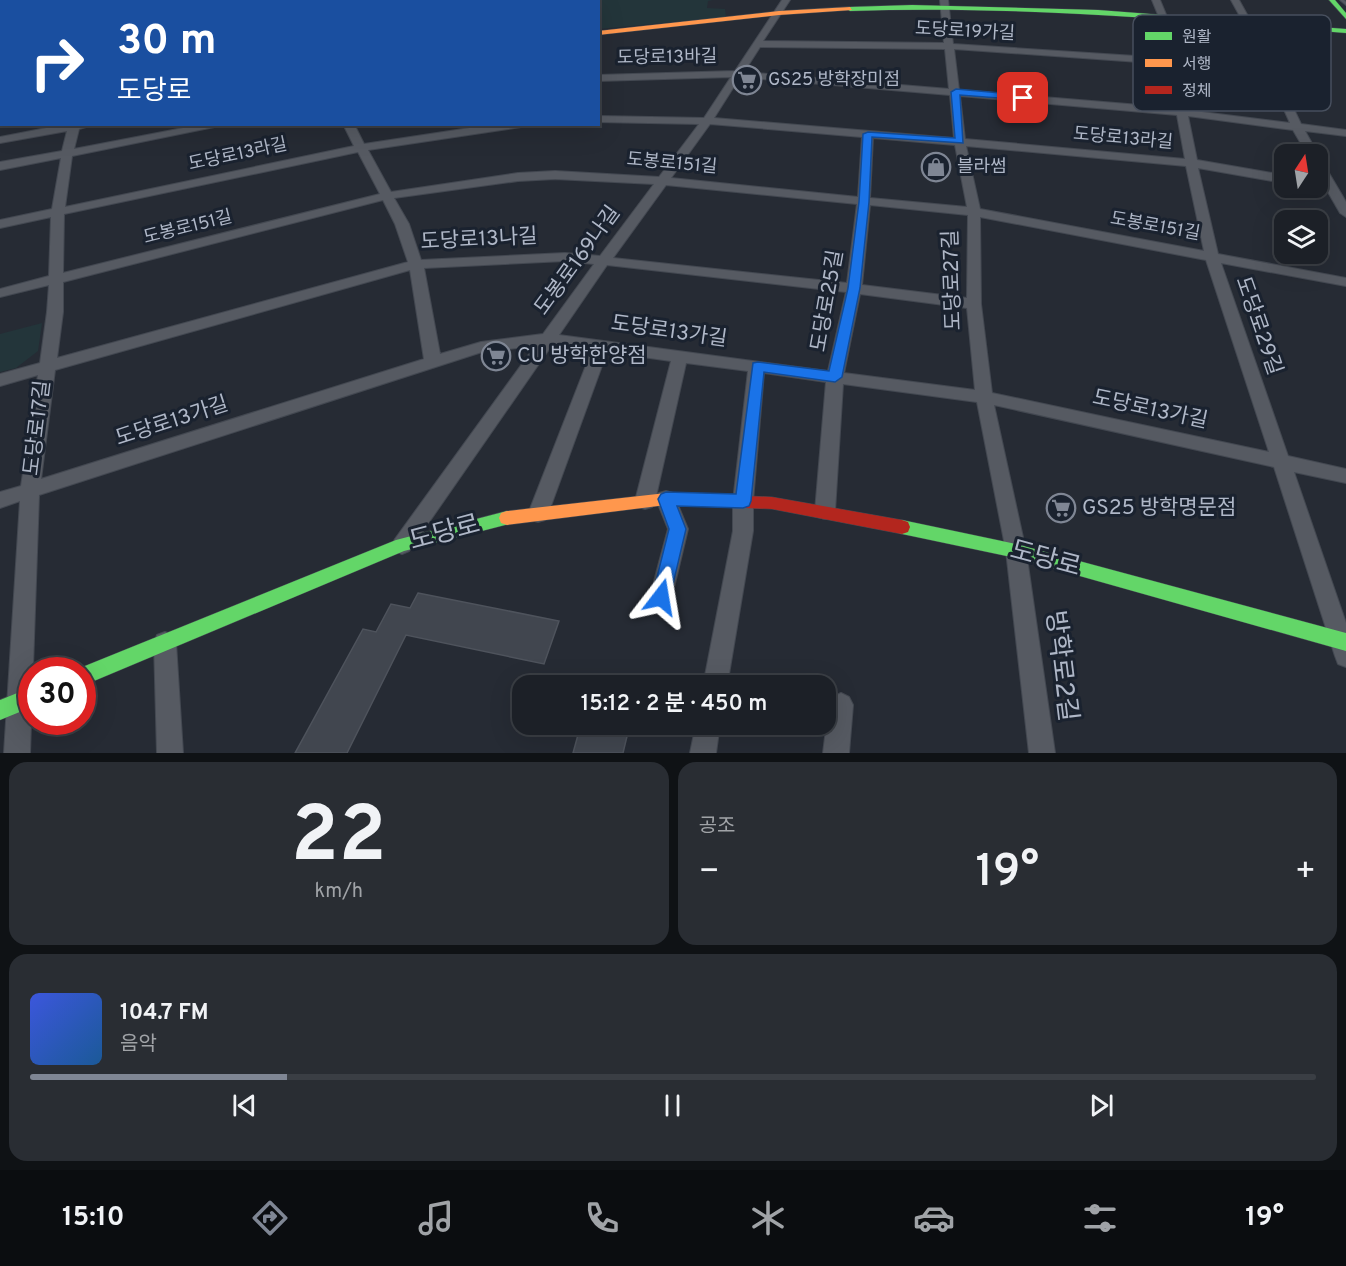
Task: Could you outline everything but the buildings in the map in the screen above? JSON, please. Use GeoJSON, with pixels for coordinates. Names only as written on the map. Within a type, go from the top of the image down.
{"type":"FeatureCollection","features":[{"type":"Feature","properties":{"kind":"street","name":"도봉로169나길"},"geometry":{"type":"LineString","coordinates":[[402,545],[604,260],[706,122],[786,0]]}},
{"type":"Feature","properties":{"kind":"street","name":"도당로29길"},"geometry":{"type":"LineString","coordinates":[[1156,0],[1161,15]]}},
{"type":"Feature","properties":{"kind":"street"},"geometry":{"type":"LineString","coordinates":[[1235,0],[1244,15]]}},
{"type":"Feature","properties":{"kind":"street"},"geometry":{"type":"LineString","coordinates":[[1332,0],[1346,17]]}},
{"type":"Feature","properties":{"kind":"street"},"geometry":{"type":"LineString","coordinates":[[600,33],[779,13],[945,3],[1135,15]]}},
{"type":"Feature","properties":{"kind":"street","name":"도당로27길"},"geometry":{"type":"LineString","coordinates":[[945,3],[960,141],[974,213],[974,304],[984,397],[1016,551]]}},
{"type":"Feature","properties":{"kind":"street"},"geometry":{"type":"LineString","coordinates":[[1331,30],[1346,31]]}},
{"type":"Feature","properties":{"kind":"street","name":"도당로19가길"},"geometry":{"type":"LineString","coordinates":[[758,44],[950,46],[1133,58]]}},
{"type":"Feature","properties":{"kind":"street","name":"도당로13바길"},"geometry":{"type":"LineString","coordinates":[[600,78],[736,74],[1133,108]]}},
{"type":"Feature","properties":{"kind":"street","name":"도당로13바길"},"geometry":{"type":"LineString","coordinates":[[1169,111],[1346,133]]}},
{"type":"Feature","properties":{"kind":"street"},"geometry":{"type":"LineString","coordinates":[[1289,111],[1306,144]]}},
{"type":"Feature","properties":{"kind":"street","name":"도당로29길"},"geometry":{"type":"LineString","coordinates":[[1180,112],[1212,256],[1345,646]]}},
{"type":"Feature","properties":{"kind":"street","name":"도당로13라길"},"geometry":{"type":"LineString","coordinates":[[600,119],[706,122],[960,141],[1191,163],[1274,177]]}},
{"type":"Feature","properties":{"kind":"street"},"geometry":{"type":"LineString","coordinates":[[0,140],[74,126]]}},
{"type":"Feature","properties":{"kind":"street","name":"도당로17길"},"geometry":{"type":"LineString","coordinates":[[17,753],[16,703],[30,490],[45,367],[55,312],[54,279],[58,210],[67,154],[79,126]]}},
{"type":"Feature","properties":{"kind":"street"},"geometry":{"type":"LineString","coordinates":[[0,166],[67,154],[167,130],[205,126]]}},
{"type":"Feature","properties":{"kind":"street"},"geometry":{"type":"LineString","coordinates":[[349,126],[402,224],[416,264],[434,362]]}},
{"type":"Feature","properties":{"kind":"street","name":"도당로13라길"},"geometry":{"type":"LineString","coordinates":[[0,224],[362,148],[508,126]]}},
{"type":"Feature","properties":{"kind":"street","name":"도당로25길"},"geometry":{"type":"LineString","coordinates":[[825,511],[835,377],[854,288],[864,202],[868,134]]}},
{"type":"Feature","properties":{"kind":"street","name":"도봉로151길"},"geometry":{"type":"LineString","coordinates":[[0,293],[386,196],[537,176],[607,176],[974,213],[1346,282]]}},
{"type":"Feature","properties":{"kind":"street"},"geometry":{"type":"LineString","coordinates":[[1328,181],[1346,213]]}},
{"type":"Feature","properties":{"kind":"street","name":"도당로13나길"},"geometry":{"type":"LineString","coordinates":[[0,380],[416,264],[565,256],[854,288],[974,304]]}},
{"type":"Feature","properties":{"kind":"street","name":"도당로13가길"},"geometry":{"type":"LineString","coordinates":[[0,500],[481,347],[548,339],[984,397],[1346,476]]}},
{"type":"Feature","properties":{"kind":"street"},"geometry":{"type":"LineString","coordinates":[[538,514],[601,346]]}},
{"type":"Feature","properties":{"kind":"street"},"geometry":{"type":"LineString","coordinates":[[645,501],[680,356]]}},
{"type":"Feature","properties":{"kind":"street"},"geometry":{"type":"LineString","coordinates":[[717,675],[743,531],[743,501],[758,366]]}},
{"type":"Feature","properties":{"kind":"street"},"geometry":{"type":"LineString","coordinates":[[661,597],[678,529],[666,499]]}},
{"type":"Feature","properties":{"kind":"street","name":"도당로"},"geometry":{"type":"LineString","coordinates":[[96,671],[402,545],[507,518],[666,499],[743,501],[825,511],[1016,551],[1345,646]]}},
{"type":"Feature","properties":{"kind":"street","name":"방학로2길"},"geometry":{"type":"LineString","coordinates":[[1016,551],[1042,753]]}},
{"type":"Feature","properties":{"kind":"street"},"geometry":{"type":"LineString","coordinates":[[165,643],[170,753]]}},
{"type":"Feature","properties":{"kind":"street"},"geometry":{"type":"LineString","coordinates":[[836,753],[841,705]]}},
{"type":"Feature","properties":{"kind":"street"},"geometry":{"type":"LineString","coordinates":[[703,753],[706,735]]}},
{"type":"Feature","properties":{"kind":"lane"},"geometry":{"type":"LineString","coordinates":[[1342,0],[1346,4]]}},
{"type":"Feature","properties":{"kind":"shaded area"},"geometry":{"type":"Polygon","coordinates":[[[600,0],[713,0],[708,1],[707,8],[725,9],[726,17],[600,29],[600,0]]]}},
{"type":"Feature","properties":{"kind":"shaded area"},"geometry":{"type":"Polygon","coordinates":[[[42,323],[38,351],[16,368],[0,372],[0,334],[42,323]]]}},
{"type":"Feature","properties":{"kind":"traffic: fast"},"geometry":{"type":"LineString","coordinates":[[1332,0],[1346,17]]}},
{"type":"Feature","properties":{"kind":"traffic: fast"},"geometry":{"type":"LineString","coordinates":[[850,9],[974,7],[1144,15]]}},
{"type":"Feature","properties":{"kind":"traffic: fast"},"geometry":{"type":"LineString","coordinates":[[1331,30],[1346,31]]}},
{"type":"Feature","properties":{"kind":"traffic: fast"},"geometry":{"type":"LineString","coordinates":[[96,671],[402,545],[507,518]]}},
{"type":"Feature","properties":{"kind":"traffic: fast"},"geometry":{"type":"LineString","coordinates":[[902,527],[1016,551],[1346,642]]}},
{"type":"Feature","properties":{"kind":"traffic: fast"},"geometry":{"type":"LineString","coordinates":[[0,710],[18,703]]}},
{"type":"Feature","properties":{"kind":"traffic: slow"},"geometry":{"type":"LineString","coordinates":[[600,33],[779,13],[850,9]]}},
{"type":"Feature","properties":{"kind":"traffic: slow"},"geometry":{"type":"LineString","coordinates":[[507,518],[666,499],[695,500]]}},
{"type":"Feature","properties":{"kind":"traffic: jam"},"geometry":{"type":"LineString","coordinates":[[695,500],[772,503],[902,527]]}},
{"type":"Feature","properties":{"kind":"place","name":"GS25 방학장미점"},"geometry":{"type":"Point","coordinates":[747,80]}},
{"type":"Feature","properties":{"kind":"place","name":"블라썸"},"geometry":{"type":"Point","coordinates":[936,167]}},
{"type":"Feature","properties":{"kind":"place","name":"CU 방학한양점"},"geometry":{"type":"Point","coordinates":[496,356]}},
{"type":"Feature","properties":{"kind":"place","name":"GS25 방학명문점"},"geometry":{"type":"Point","coordinates":[1061,508]}},
{"type":"Feature","properties":{"kind":"route"},"geometry":{"type":"LineString","coordinates":[[661,597],[678,529],[666,499],[743,501],[758,366],[835,377],[854,288],[864,202],[868,134],[960,141],[956,92],[1023,98]]}}]}
